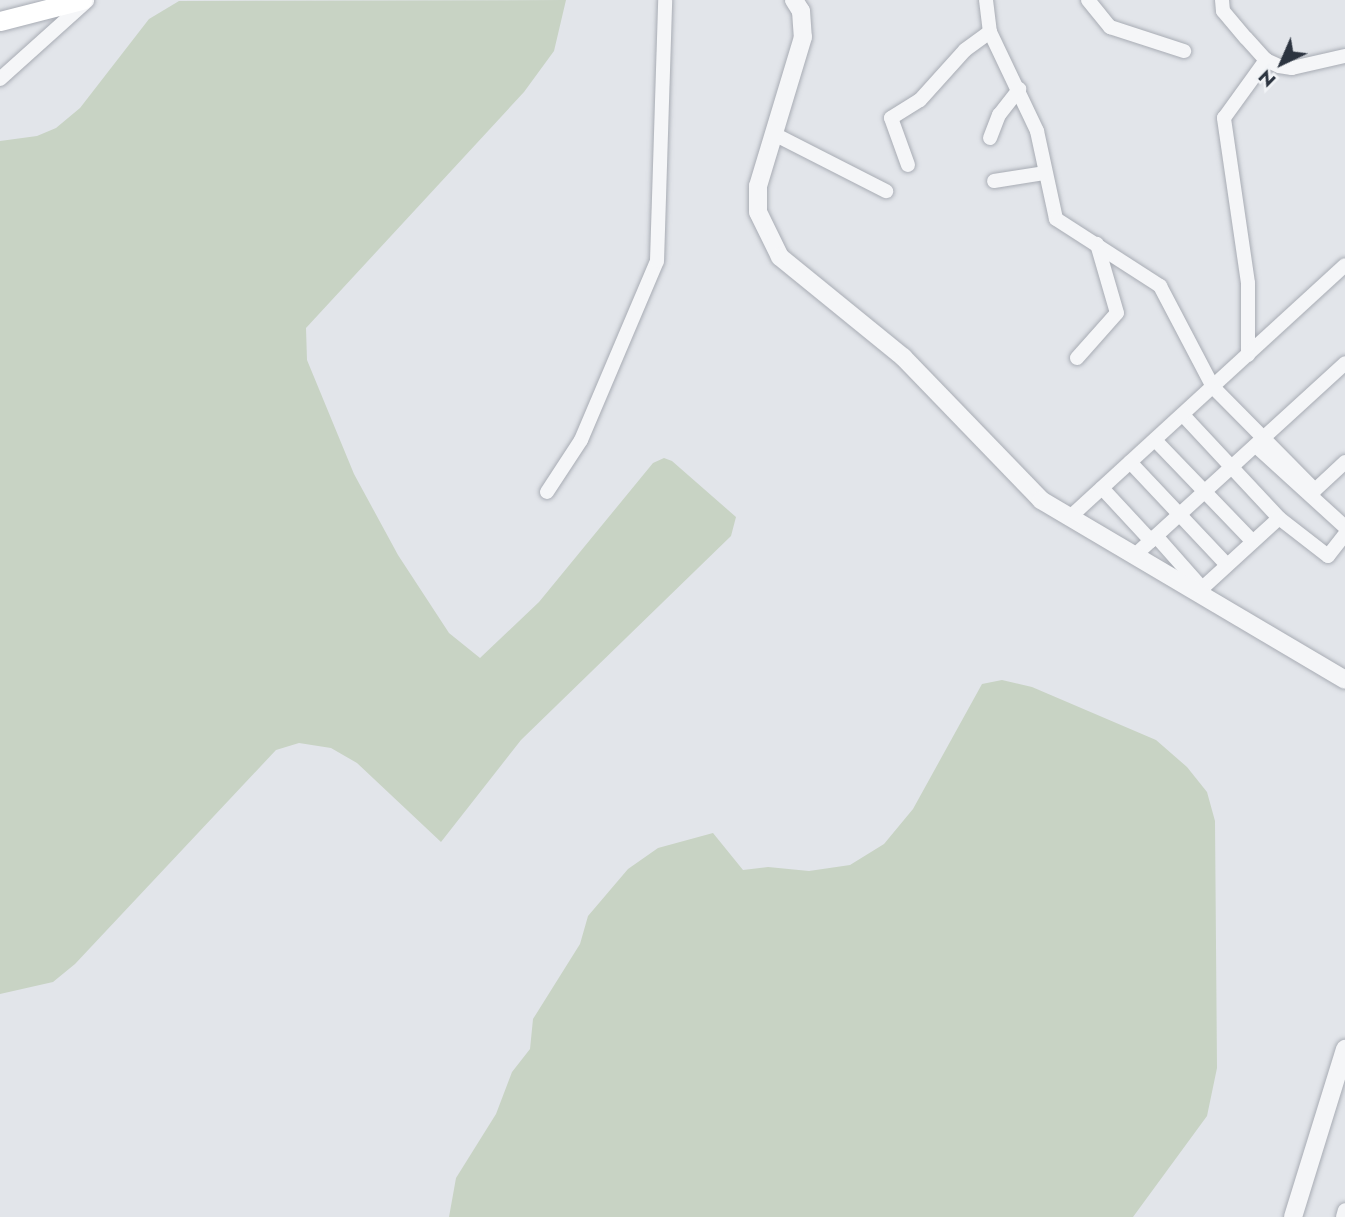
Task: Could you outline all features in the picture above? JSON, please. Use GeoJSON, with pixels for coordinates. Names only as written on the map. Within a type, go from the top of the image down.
{"type":"FeatureCollection","features":[{"type":"Feature","properties":{"kind":"main road"},"geometry":{"type":"LineString","coordinates":[[0,21],[82,0]]}},
{"type":"Feature","properties":{"kind":"street"},"geometry":{"type":"LineString","coordinates":[[0,79],[88,0]]}},
{"type":"Feature","properties":{"kind":"street"},"geometry":{"type":"LineString","coordinates":[[547,492],[581,440],[657,261],[665,0]]}},
{"type":"Feature","properties":{"kind":"street"},"geometry":{"type":"LineString","coordinates":[[794,0],[801,11],[803,37],[758,186],[758,212],[780,257],[902,357],[1022,485],[1069,518],[1200,591],[1345,680]]}},
{"type":"Feature","properties":{"kind":"street"},"geometry":{"type":"LineString","coordinates":[[986,0],[990,32],[1037,131],[1056,219],[1160,286],[1213,387],[1260,442],[1345,527]]}},
{"type":"Feature","properties":{"kind":"street"},"geometry":{"type":"LineString","coordinates":[[1088,0],[1110,27],[1184,51]]}},
{"type":"Feature","properties":{"kind":"street"},"geometry":{"type":"LineString","coordinates":[[1222,0],[1223,11],[1266,60],[1292,68],[1345,56]]}},
{"type":"Feature","properties":{"kind":"street"},"geometry":{"type":"LineString","coordinates":[[908,165],[891,118],[920,100],[965,50],[990,32]]}},
{"type":"Feature","properties":{"kind":"street"},"geometry":{"type":"LineString","coordinates":[[1248,355],[1248,283],[1224,118],[1266,60]]}},
{"type":"Feature","properties":{"kind":"street"},"geometry":{"type":"LineString","coordinates":[[990,138],[999,115],[1019,89]]}},
{"type":"Feature","properties":{"kind":"street"},"geometry":{"type":"LineString","coordinates":[[774,134],[886,191]]}},
{"type":"Feature","properties":{"kind":"street"},"geometry":{"type":"LineString","coordinates":[[994,181],[1045,173]]}},
{"type":"Feature","properties":{"kind":"street"},"geometry":{"type":"LineString","coordinates":[[1077,358],[1117,313],[1097,244]]}},
{"type":"Feature","properties":{"kind":"street"},"geometry":{"type":"LineString","coordinates":[[1069,518],[1345,265]]}},
{"type":"Feature","properties":{"kind":"street"},"geometry":{"type":"LineString","coordinates":[[1134,556],[1345,363]]}},
{"type":"Feature","properties":{"kind":"street"},"geometry":{"type":"LineString","coordinates":[[1183,415],[1279,518],[1328,556],[1345,534]]}},
{"type":"Feature","properties":{"kind":"street"},"geometry":{"type":"LineString","coordinates":[[1155,440],[1253,542]]}},
{"type":"Feature","properties":{"kind":"street"},"geometry":{"type":"LineString","coordinates":[[1260,442],[1315,490],[1345,462]]}},
{"type":"Feature","properties":{"kind":"street"},"geometry":{"type":"LineString","coordinates":[[1130,462],[1227,565]]}},
{"type":"Feature","properties":{"kind":"street"},"geometry":{"type":"LineString","coordinates":[[1102,488],[1153,538],[1200,591]]}},
{"type":"Feature","properties":{"kind":"street"},"geometry":{"type":"LineString","coordinates":[[1200,591],[1279,518]]}},
{"type":"Feature","properties":{"kind":"street"},"geometry":{"type":"LineString","coordinates":[[1293,1217],[1345,1049]]}},
{"type":"Feature","properties":{"kind":"street"},"geometry":{"type":"LineString","coordinates":[[1343,1217],[1345,1210]]}},
{"type":"Feature","properties":{"kind":"green space"},"geometry":{"type":"Polygon","coordinates":[[[566,0],[554,51],[524,92],[306,328],[307,360],[354,474],[398,555],[449,633],[480,658],[539,602],[653,463],[664,458],[672,461],[736,517],[731,536],[521,740],[441,842],[357,763],[331,748],[299,743],[276,750],[75,964],[53,982],[0,994],[0,141],[37,136],[56,128],[80,108],[149,19],[179,1],[566,0]]]}},
{"type":"Feature","properties":{"kind":"green space"},"geometry":{"type":"Polygon","coordinates":[[[1002,680],[1032,687],[1156,740],[1187,767],[1207,792],[1215,821],[1217,1068],[1207,1116],[1133,1217],[449,1217],[456,1178],[496,1114],[512,1072],[530,1049],[533,1019],[580,944],[588,916],[628,869],[658,848],[713,833],[743,870],[768,867],[809,871],[850,865],[884,844],[913,809],[982,684],[1002,680]]]}}]}
